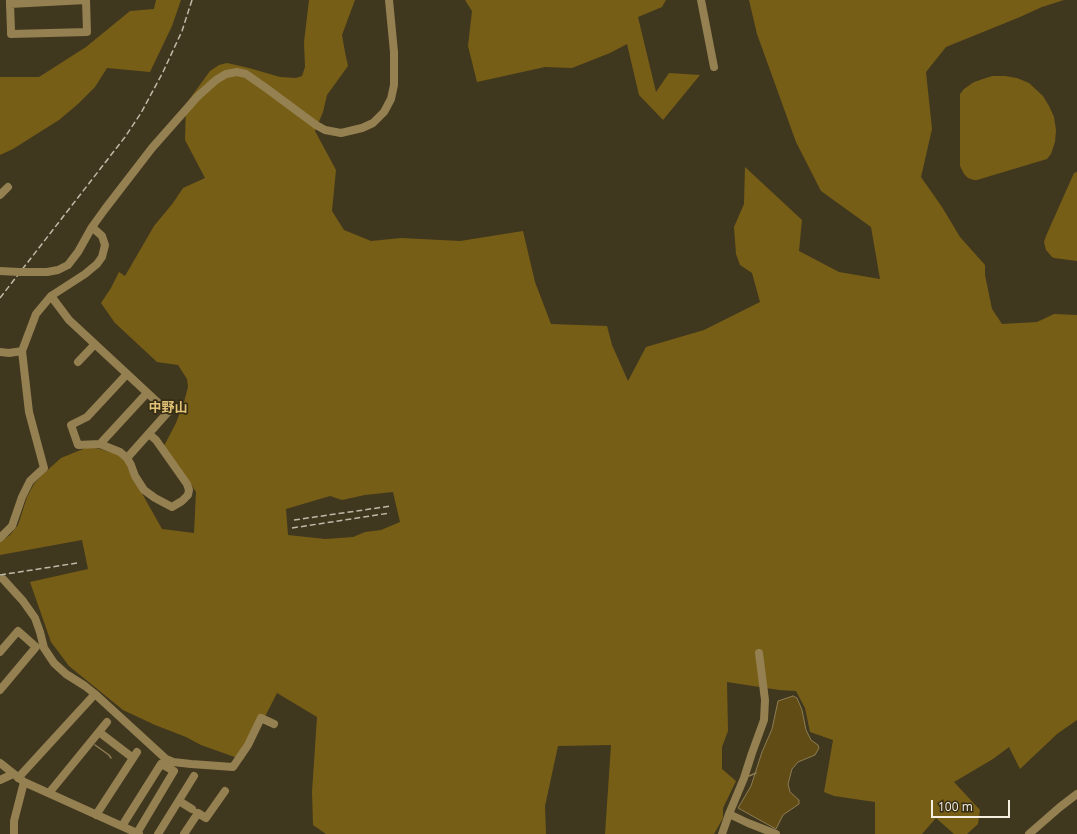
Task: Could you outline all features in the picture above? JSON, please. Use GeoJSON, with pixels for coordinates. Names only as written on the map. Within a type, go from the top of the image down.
{"type":"FeatureCollection","features":[{"type":"Feature","properties":{"kind":"street"},"geometry":{"type":"LineString","coordinates":[[86,0],[87,32],[11,34],[10,2],[86,0]]}},
{"type":"Feature","properties":{"kind":"street"},"geometry":{"type":"LineString","coordinates":[[0,271],[47,272],[58,270],[68,265],[78,252],[92,227],[136,169],[176,120],[216,80],[226,74],[236,72],[246,74],[325,130],[341,133],[362,128],[373,123],[384,112],[391,99],[394,85],[394,52],[389,0]]}},
{"type":"Feature","properties":{"kind":"street"},"geometry":{"type":"LineString","coordinates":[[701,0],[714,67]]}},
{"type":"Feature","properties":{"kind":"street"},"geometry":{"type":"LineString","coordinates":[[0,195],[8,187]]}},
{"type":"Feature","properties":{"kind":"street"},"geometry":{"type":"LineString","coordinates":[[0,538],[12,526],[22,497],[30,481],[44,468],[29,412],[22,351],[36,314],[51,296],[85,274],[102,257],[106,245],[102,236],[92,227]]}},
{"type":"Feature","properties":{"kind":"street"},"geometry":{"type":"LineString","coordinates":[[51,296],[69,320],[168,412],[127,458]]}},
{"type":"Feature","properties":{"kind":"street"},"geometry":{"type":"LineString","coordinates":[[78,362],[94,344]]}},
{"type":"Feature","properties":{"kind":"street"},"geometry":{"type":"LineString","coordinates":[[0,352],[8,353],[22,351]]}},
{"type":"Feature","properties":{"kind":"street"},"geometry":{"type":"LineString","coordinates":[[127,374],[87,417],[71,425],[78,445],[100,444],[120,452],[131,464],[135,476],[144,490],[172,507],[182,501],[188,495],[189,490],[187,484],[156,440],[149,434]]}},
{"type":"Feature","properties":{"kind":"street"},"geometry":{"type":"LineString","coordinates":[[100,444],[147,393]]}},
{"type":"Feature","properties":{"kind":"street"},"geometry":{"type":"LineString","coordinates":[[3,579],[35,618],[44,648],[54,663],[66,674],[96,694],[166,759],[173,762],[233,766],[248,745],[261,718],[274,724]]}},
{"type":"Feature","properties":{"kind":"street"},"geometry":{"type":"LineString","coordinates":[[0,652],[18,631],[36,647],[0,690]]}},
{"type":"Feature","properties":{"kind":"street"},"geometry":{"type":"LineString","coordinates":[[722,834],[744,778],[764,720],[765,700],[759,653]]}},
{"type":"Feature","properties":{"kind":"street"},"geometry":{"type":"LineString","coordinates":[[14,834],[18,778],[96,694]]}},
{"type":"Feature","properties":{"kind":"street"},"geometry":{"type":"LineString","coordinates":[[49,793],[107,722]]}},
{"type":"Feature","properties":{"kind":"street"},"geometry":{"type":"LineString","coordinates":[[96,815],[135,755],[99,732]]}},
{"type":"Feature","properties":{"kind":"street"},"geometry":{"type":"LineString","coordinates":[[0,763],[18,778],[138,834],[174,772],[161,764],[122,826]]}},
{"type":"Feature","properties":{"kind":"street"},"geometry":{"type":"LineString","coordinates":[[158,834],[194,776]]}},
{"type":"Feature","properties":{"kind":"street"},"geometry":{"type":"LineString","coordinates":[[0,780],[18,778]]}},
{"type":"Feature","properties":{"kind":"street"},"geometry":{"type":"LineString","coordinates":[[184,834],[198,812],[206,818],[224,791]]}},
{"type":"Feature","properties":{"kind":"street"},"geometry":{"type":"LineString","coordinates":[[1029,834],[1060,806],[1077,794]]}},
{"type":"Feature","properties":{"kind":"street"},"geometry":{"type":"LineString","coordinates":[[178,801],[192,809]]}},
{"type":"Feature","properties":{"kind":"street"},"geometry":{"type":"LineString","coordinates":[[729,814],[776,834]]}},
{"type":"Feature","properties":{"kind":"shaded area"},"geometry":{"type":"Polygon","coordinates":[[[156,0],[181,0],[172,26],[150,72],[107,68],[95,87],[59,120],[13,149],[0,155],[0,77],[39,77],[86,47],[130,11],[154,9],[156,0]]]}},
{"type":"Feature","properties":{"kind":"shaded area"},"geometry":{"type":"Polygon","coordinates":[[[309,0],[355,0],[342,35],[348,66],[327,95],[323,112],[315,131],[336,170],[332,211],[344,230],[371,241],[401,238],[460,241],[523,231],[535,282],[551,324],[607,326],[612,345],[628,381],[646,347],[704,330],[760,302],[752,273],[740,265],[736,254],[734,227],[744,204],[745,167],[802,220],[799,251],[839,272],[880,279],[871,227],[821,191],[796,142],[757,34],[749,0],[1064,0],[1042,7],[946,47],[926,72],[932,129],[921,177],[942,207],[960,237],[985,265],[985,275],[992,309],[1002,324],[1037,322],[1054,314],[1077,315],[1077,720],[1057,734],[1020,769],[1009,747],[993,759],[954,782],[980,810],[978,824],[967,834],[954,834],[936,818],[922,834],[875,834],[875,802],[834,796],[824,792],[833,740],[810,732],[805,708],[796,691],[779,690],[727,682],[728,731],[722,747],[722,769],[736,781],[723,808],[723,818],[714,834],[605,834],[611,745],[558,746],[545,806],[546,834],[326,834],[313,825],[312,792],[317,717],[277,693],[243,760],[201,745],[123,710],[69,666],[51,642],[30,582],[88,569],[82,540],[0,555],[0,542],[10,535],[18,525],[27,497],[34,484],[42,475],[61,458],[88,447],[123,456],[130,472],[162,529],[194,533],[196,492],[164,446],[176,423],[184,402],[188,387],[187,379],[178,365],[157,362],[115,323],[101,303],[119,272],[125,276],[154,226],[183,188],[205,178],[185,140],[186,104],[210,71],[219,65],[227,63],[280,77],[296,78],[302,76],[305,67],[304,42],[309,0]],[[393,492],[365,495],[342,500],[330,496],[286,509],[288,535],[325,539],[353,537],[365,532],[381,530],[400,522],[393,492]]]}},
{"type":"Feature","properties":{"kind":"shaded area"},"geometry":{"type":"Polygon","coordinates":[[[465,0],[666,0],[662,7],[638,17],[656,92],[669,73],[700,75],[663,120],[639,95],[627,44],[610,53],[572,68],[545,67],[477,82],[468,46],[472,11],[465,0]]]}},
{"type":"Feature","properties":{"kind":"shaded area"},"geometry":{"type":"Polygon","coordinates":[[[992,76],[1017,78],[1029,83],[1043,96],[1054,117],[1056,130],[1055,142],[1051,154],[1047,159],[974,180],[968,178],[964,174],[960,166],[960,94],[974,82],[992,76]]]}},
{"type":"Feature","properties":{"kind":"shaded area"},"geometry":{"type":"Polygon","coordinates":[[[1077,172],[1077,261],[1054,258],[1046,250],[1044,242],[1074,173],[1077,172]]]}},
{"type":"Feature","properties":{"kind":"shaded area"},"geometry":{"type":"Polygon","coordinates":[[[793,696],[797,698],[802,710],[806,730],[811,740],[818,745],[819,748],[815,755],[798,762],[792,769],[788,784],[790,792],[799,800],[799,804],[783,815],[776,829],[738,808],[751,786],[762,752],[772,729],[778,701],[793,696]]]}},
{"type":"Feature","properties":{"kind":"waterway"},"geometry":{"type":"LineString","coordinates":[[95,745],[111,758]]}},
{"type":"Feature","properties":{"kind":"waterway"},"geometry":{"type":"LineString","coordinates":[[749,776],[756,773]]}},
{"type":"Feature","properties":{"kind":"railway"},"geometry":{"type":"LineString","coordinates":[[0,298],[125,137],[141,113],[163,72],[182,31],[192,0]]}},
{"type":"Feature","properties":{"kind":"railway"},"geometry":{"type":"LineString","coordinates":[[294,520],[391,506]]}},
{"type":"Feature","properties":{"kind":"railway"},"geometry":{"type":"LineString","coordinates":[[292,528],[390,513]]}},
{"type":"Feature","properties":{"kind":"railway"},"geometry":{"type":"LineString","coordinates":[[0,575],[77,563]]}},
{"type":"Feature","properties":{"kind":"district","name":"中野山"},"geometry":{"type":"Point","coordinates":[168,408]}}]}
